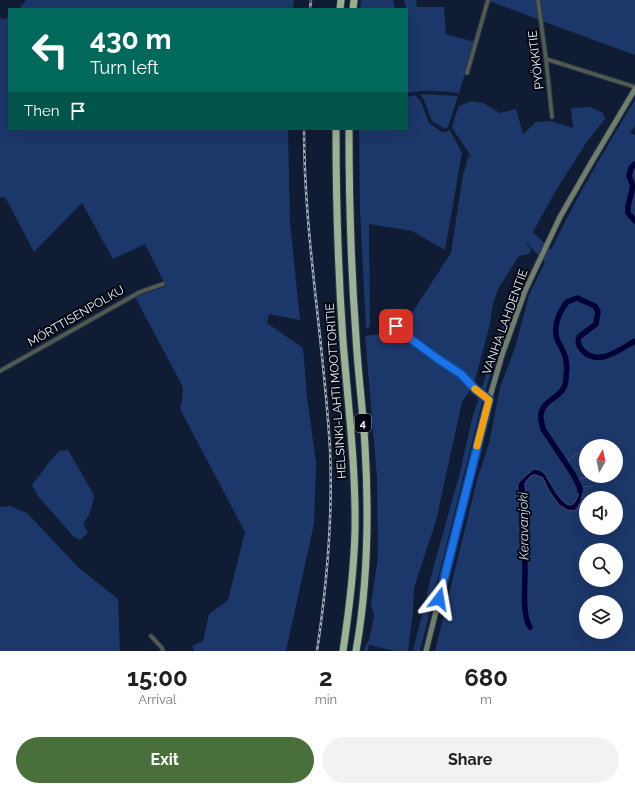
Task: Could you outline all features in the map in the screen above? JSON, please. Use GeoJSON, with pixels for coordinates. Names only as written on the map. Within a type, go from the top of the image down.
{"type":"FeatureCollection","features":[{"type":"Feature","properties":{"kind":"highway","name":"HELSINKI-LAHTI MOOTTORITIE"},"geometry":{"type":"LineString","coordinates":[[336,130],[336,195],[339,271],[354,489],[355,532],[349,612],[343,651]]}},
{"type":"Feature","properties":{"kind":"highway","name":"HELSINKI-LAHTI MOOTTORITIE"},"geometry":{"type":"LineString","coordinates":[[349,130],[351,270],[365,444],[367,488],[367,532],[361,614],[356,651]]}},
{"type":"Feature","properties":{"kind":"main road","name":"VANHA LAHDENTIE"},"geometry":{"type":"LineString","coordinates":[[426,651],[489,400],[502,355],[525,291],[560,217],[590,163],[635,88]]}},
{"type":"Feature","properties":{"kind":"street"},"geometry":{"type":"LineString","coordinates":[[467,73],[488,0]]}},
{"type":"Feature","properties":{"kind":"street","name":"PYÖKKITIE"},"geometry":{"type":"LineString","coordinates":[[538,0],[552,117]]}},
{"type":"Feature","properties":{"kind":"street"},"geometry":{"type":"LineString","coordinates":[[546,59],[635,88]]}},
{"type":"Feature","properties":{"kind":"street","name":"MÖRTTISENPOLKU"},"geometry":{"type":"LineString","coordinates":[[0,371],[140,292],[163,284]]}},
{"type":"Feature","properties":{"kind":"street"},"geometry":{"type":"LineString","coordinates":[[396,326],[404,334],[461,374],[475,389],[489,400]]}},
{"type":"Feature","properties":{"kind":"street"},"geometry":{"type":"LineString","coordinates":[[151,636],[163,651]]}},
{"type":"Feature","properties":{"kind":"shaded area"},"geometry":{"type":"Polygon","coordinates":[[[26,0],[294,0],[293,8],[20,8],[26,0]]]}},
{"type":"Feature","properties":{"kind":"shaded area"},"geometry":{"type":"Polygon","coordinates":[[[361,0],[393,0],[395,8],[360,8],[361,0]]]}},
{"type":"Feature","properties":{"kind":"shaded area"},"geometry":{"type":"Polygon","coordinates":[[[404,0],[416,0],[417,7],[444,7],[446,34],[475,42],[459,93],[439,91],[408,93],[408,8],[406,8],[404,0]]]}},
{"type":"Feature","properties":{"kind":"shaded area"},"geometry":{"type":"Polygon","coordinates":[[[537,0],[540,20],[489,1],[537,0]]]}},
{"type":"Feature","properties":{"kind":"shaded area"},"geometry":{"type":"Polygon","coordinates":[[[540,0],[635,0],[635,55],[542,21],[540,0]]]}},
{"type":"Feature","properties":{"kind":"shaded area"},"geometry":{"type":"Polygon","coordinates":[[[0,16],[2,20],[8,17],[8,130],[288,130],[290,222],[300,320],[269,314],[267,323],[303,348],[307,396],[316,463],[314,524],[286,651],[194,651],[192,646],[203,641],[209,614],[228,600],[245,532],[180,409],[183,387],[135,297],[166,286],[145,244],[113,259],[82,203],[34,252],[5,197],[0,198],[0,16]]]}},
{"type":"Feature","properties":{"kind":"shaded area"},"geometry":{"type":"Polygon","coordinates":[[[420,94],[458,96],[448,127],[445,129],[432,121],[424,100],[420,94]]]}},
{"type":"Feature","properties":{"kind":"shaded area"},"geometry":{"type":"Polygon","coordinates":[[[415,95],[421,102],[429,123],[442,132],[450,130],[462,153],[445,250],[412,231],[369,224],[370,327],[366,328],[360,211],[359,130],[408,130],[408,97],[415,95]]]}},
{"type":"Feature","properties":{"kind":"shaded area"},"geometry":{"type":"Polygon","coordinates":[[[635,100],[635,126],[630,133],[635,135],[635,162],[633,163],[633,168],[635,167],[635,651],[435,651],[477,480],[489,443],[500,387],[515,348],[529,295],[545,262],[526,242],[531,249],[529,254],[519,256],[498,289],[474,384],[462,402],[436,521],[414,588],[413,612],[408,651],[395,651],[369,645],[368,651],[363,651],[369,640],[374,616],[371,605],[378,556],[377,478],[365,336],[394,332],[406,322],[451,253],[463,174],[469,155],[470,157],[471,156],[452,128],[459,106],[472,101],[483,103],[500,113],[516,109],[523,134],[536,122],[551,121],[573,128],[571,108],[590,107],[603,113],[605,119],[586,143],[555,192],[533,232],[551,250],[602,155],[635,100]]]}},
{"type":"Feature","properties":{"kind":"shaded area"},"geometry":{"type":"Polygon","coordinates":[[[521,283],[521,289],[497,353],[482,402],[420,651],[413,651],[433,569],[459,476],[473,415],[485,378],[489,353],[508,315],[521,283]]]}},
{"type":"Feature","properties":{"kind":"shaded area"},"geometry":{"type":"Polygon","coordinates":[[[68,450],[94,495],[91,510],[84,522],[84,526],[88,533],[80,540],[73,536],[38,496],[32,485],[59,451],[68,450]]]}},
{"type":"Feature","properties":{"kind":"shaded area"},"geometry":{"type":"Polygon","coordinates":[[[534,469],[543,472],[558,496],[568,505],[573,504],[577,498],[577,486],[581,484],[582,491],[579,491],[579,505],[574,511],[567,510],[559,505],[549,491],[543,478],[532,475],[525,483],[527,498],[525,524],[521,524],[521,497],[518,490],[518,484],[534,469]]]}},
{"type":"Feature","properties":{"kind":"shaded area"},"geometry":{"type":"Polygon","coordinates":[[[10,506],[27,513],[78,567],[118,599],[120,651],[0,651],[0,507],[10,506]]]}},
{"type":"Feature","properties":{"kind":"waterway","name":"Keravanjoki"},"geometry":{"type":"LineString","coordinates":[[635,164],[631,168],[629,176],[633,186],[628,206],[628,213],[635,221]]}},
{"type":"Feature","properties":{"kind":"waterway","name":"Keravanjoki"},"geometry":{"type":"LineString","coordinates":[[580,491],[573,474],[543,429],[541,420],[541,414],[544,406],[564,388],[566,382],[566,359],[557,339],[556,324],[567,302],[577,298],[595,306],[598,312],[596,324],[578,339],[580,348],[583,351],[589,355],[603,357],[616,352],[635,341]]}},
{"type":"Feature","properties":{"kind":"waterway"},"geometry":{"type":"LineString","coordinates":[[565,463],[578,453]]}},
{"type":"Feature","properties":{"kind":"waterway"},"geometry":{"type":"LineString","coordinates":[[583,487],[593,486]]}},
{"type":"Feature","properties":{"kind":"waterway","name":"Keravanjoki"},"geometry":{"type":"LineString","coordinates":[[523,517],[525,565],[524,593],[527,622],[530,627]]}},
{"type":"Feature","properties":{"kind":"railway"},"geometry":{"type":"LineString","coordinates":[[310,8],[311,0]]}},
{"type":"Feature","properties":{"kind":"railway"},"geometry":{"type":"LineString","coordinates":[[304,130],[307,209],[327,409],[331,474],[330,525],[324,601],[317,651]]}},
{"type":"Feature","properties":{"kind":"slow traffic"},"geometry":{"type":"LineString","coordinates":[[475,389],[489,400],[477,446]]}},
{"type":"Feature","properties":{"kind":"route"},"geometry":{"type":"LineString","coordinates":[[396,326],[404,334],[461,374],[475,389],[489,400],[439,599]]}}]}
